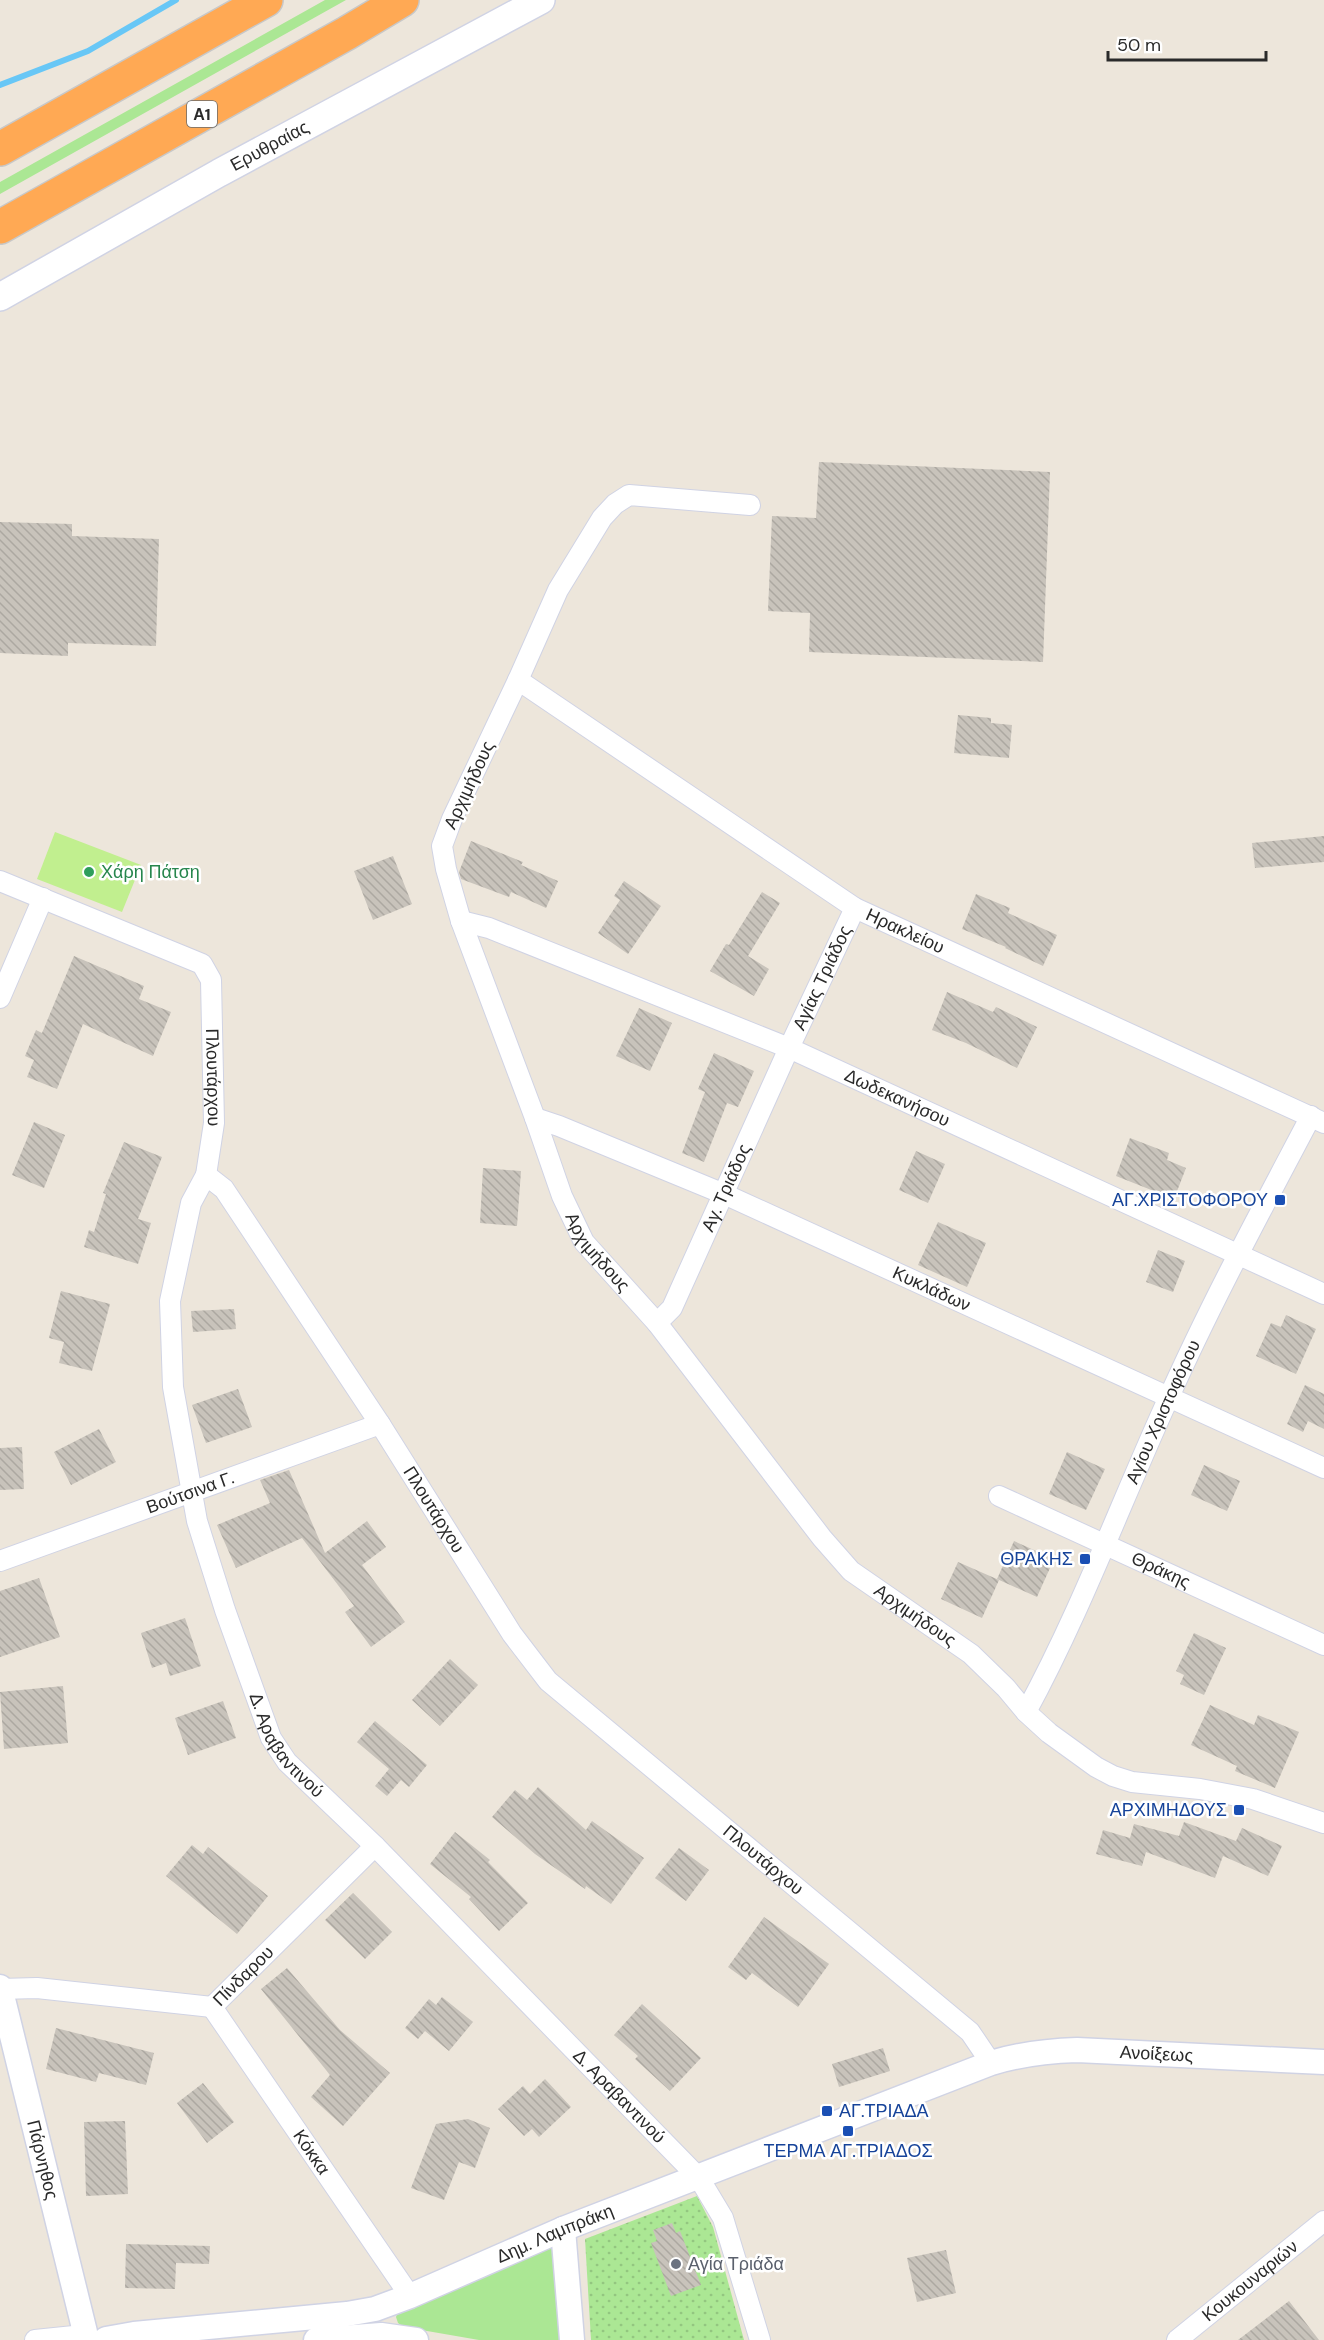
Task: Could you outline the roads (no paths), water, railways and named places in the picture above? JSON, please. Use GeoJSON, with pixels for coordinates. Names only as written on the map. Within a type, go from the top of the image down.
{"type":"FeatureCollection","features":[{"type":"Feature","properties":{"kind":"highway"},"geometry":{"type":"LineString","coordinates":[[0,148],[266,0]]}},
{"type":"Feature","properties":{"kind":"highway","name":"Α1"},"geometry":{"type":"LineString","coordinates":[[0,227],[402,0]]}},
{"type":"Feature","properties":{"kind":"main road","name":"Ερυθραίας"},"geometry":{"type":"LineString","coordinates":[[0,297],[230,167],[541,0]]}},
{"type":"Feature","properties":{"kind":"street","name":"Αρχιμήδους"},"geometry":{"type":"LineString","coordinates":[[750,505],[629,495],[615,504],[602,519],[558,590],[519,680],[452,819],[442,846],[461,921],[562,1196],[584,1242],[657,1323],[822,1538],[851,1571],[971,1654],[1049,1733],[1096,1767],[1132,1782],[1200,1789],[1252,1799],[1324,1823]]}},
{"type":"Feature","properties":{"kind":"street","name":"Ηρακλείου"},"geometry":{"type":"LineString","coordinates":[[519,680],[855,908],[1317,1119]]}},
{"type":"Feature","properties":{"kind":"street","name":"Πλουτάρχου"},"geometry":{"type":"LineString","coordinates":[[0,881],[202,964],[211,980],[212,992],[214,1122],[206,1175],[224,1189],[380,1424],[512,1635],[548,1681],[970,2031],[991,2063]]}},
{"type":"Feature","properties":{"kind":"street"},"geometry":{"type":"LineString","coordinates":[[0,999],[43,898]]}},
{"type":"Feature","properties":{"kind":"street","name":"Αγίας Τριάδος"},"geometry":{"type":"LineString","coordinates":[[789,1048],[855,908]]}},
{"type":"Feature","properties":{"kind":"street","name":"Δωδεκανήσου"},"geometry":{"type":"LineString","coordinates":[[461,921],[489,927],[789,1048],[1324,1294]]}},
{"type":"Feature","properties":{"kind":"street","name":"Αγ. Τριάδος"},"geometry":{"type":"LineString","coordinates":[[657,1323],[672,1308],[789,1048]]}},
{"type":"Feature","properties":{"kind":"street","name":"Κυκλάδων"},"geometry":{"type":"LineString","coordinates":[[535,1118],[560,1126],[724,1194],[1324,1468]]}},
{"type":"Feature","properties":{"kind":"street","name":"Αγίου Χριστοφόρου"},"geometry":{"type":"LineString","coordinates":[[1026,1712],[1105,1545],[1169,1396],[1238,1254],[1317,1119]]}},
{"type":"Feature","properties":{"kind":"street","name":"Δ. Αραβαντινού"},"geometry":{"type":"LineString","coordinates":[[206,1175],[191,1203],[170,1301],[173,1387],[197,1521],[225,1610],[276,1749],[306,1781],[375,1846],[699,2178],[723,2218],[760,2340]]}},
{"type":"Feature","properties":{"kind":"street","name":"Βούτσινα Γ."},"geometry":{"type":"LineString","coordinates":[[0,1561],[380,1424]]}},
{"type":"Feature","properties":{"kind":"street","name":"Θράκης"},"geometry":{"type":"LineString","coordinates":[[999,1496],[1324,1645]]}},
{"type":"Feature","properties":{"kind":"street","name":"Πίνδαρου"},"geometry":{"type":"LineString","coordinates":[[0,1988],[37,1988],[212,2007],[375,1846]]}},
{"type":"Feature","properties":{"kind":"street","name":"Πάρνηθος"},"geometry":{"type":"LineString","coordinates":[[0,1988],[88,2337]]}},
{"type":"Feature","properties":{"kind":"street","name":"Κόκκα"},"geometry":{"type":"LineString","coordinates":[[212,2007],[410,2296]]}},
{"type":"Feature","properties":{"kind":"street","name":"Ανοίξεως"},"geometry":{"type":"LineString","coordinates":[[991,2063],[1030,2053],[1077,2050],[1324,2062]]}},
{"type":"Feature","properties":{"kind":"street","name":"Δημ. Λαμπράκη"},"geometry":{"type":"LineString","coordinates":[[88,2337],[347,2314],[375,2309],[563,2229],[991,2063]]}},
{"type":"Feature","properties":{"kind":"street","name":"Κουκουναριών"},"geometry":{"type":"LineString","coordinates":[[1178,2340],[1324,2221]]}},
{"type":"Feature","properties":{"kind":"street"},"geometry":{"type":"LineString","coordinates":[[563,2229],[572,2340]]}},
{"type":"Feature","properties":{"kind":"street"},"geometry":{"type":"LineString","coordinates":[[316,2340],[381,2335],[416,2340]]}},
{"type":"Feature","properties":{"kind":"street"},"geometry":{"type":"LineString","coordinates":[[35,2340],[88,2337]]}},
{"type":"Feature","properties":{"kind":"waterway"},"geometry":{"type":"LineString","coordinates":[[0,85],[88,51],[176,0]]}},
{"type":"Feature","properties":{"kind":"place","name":"Χάρη Πάτση"},"geometry":{"type":"Point","coordinates":[89,872]}},
{"type":"Feature","properties":{"kind":"place","name":"ΑΓ.ΧΡΙΣΤΟΦΟΡΟΥ"},"geometry":{"type":"Point","coordinates":[1280,1200]}},
{"type":"Feature","properties":{"kind":"place","name":"ΘΡΑΚΗΣ"},"geometry":{"type":"Point","coordinates":[1085,1559]}},
{"type":"Feature","properties":{"kind":"place","name":"ΑΡΧΙΜΗΔΟΥΣ"},"geometry":{"type":"Point","coordinates":[1239,1810]}},
{"type":"Feature","properties":{"kind":"place","name":"ΑΓ.ΤΡΙΑΔΑ"},"geometry":{"type":"Point","coordinates":[827,2111]}},
{"type":"Feature","properties":{"kind":"place","name":"ΤΕΡΜΑ ΑΓ.ΤΡΙΑΔΟΣ"},"geometry":{"type":"Point","coordinates":[848,2131]}},
{"type":"Feature","properties":{"kind":"place","name":"Αγία Τριάδα"},"geometry":{"type":"Point","coordinates":[676,2264]}}]}
